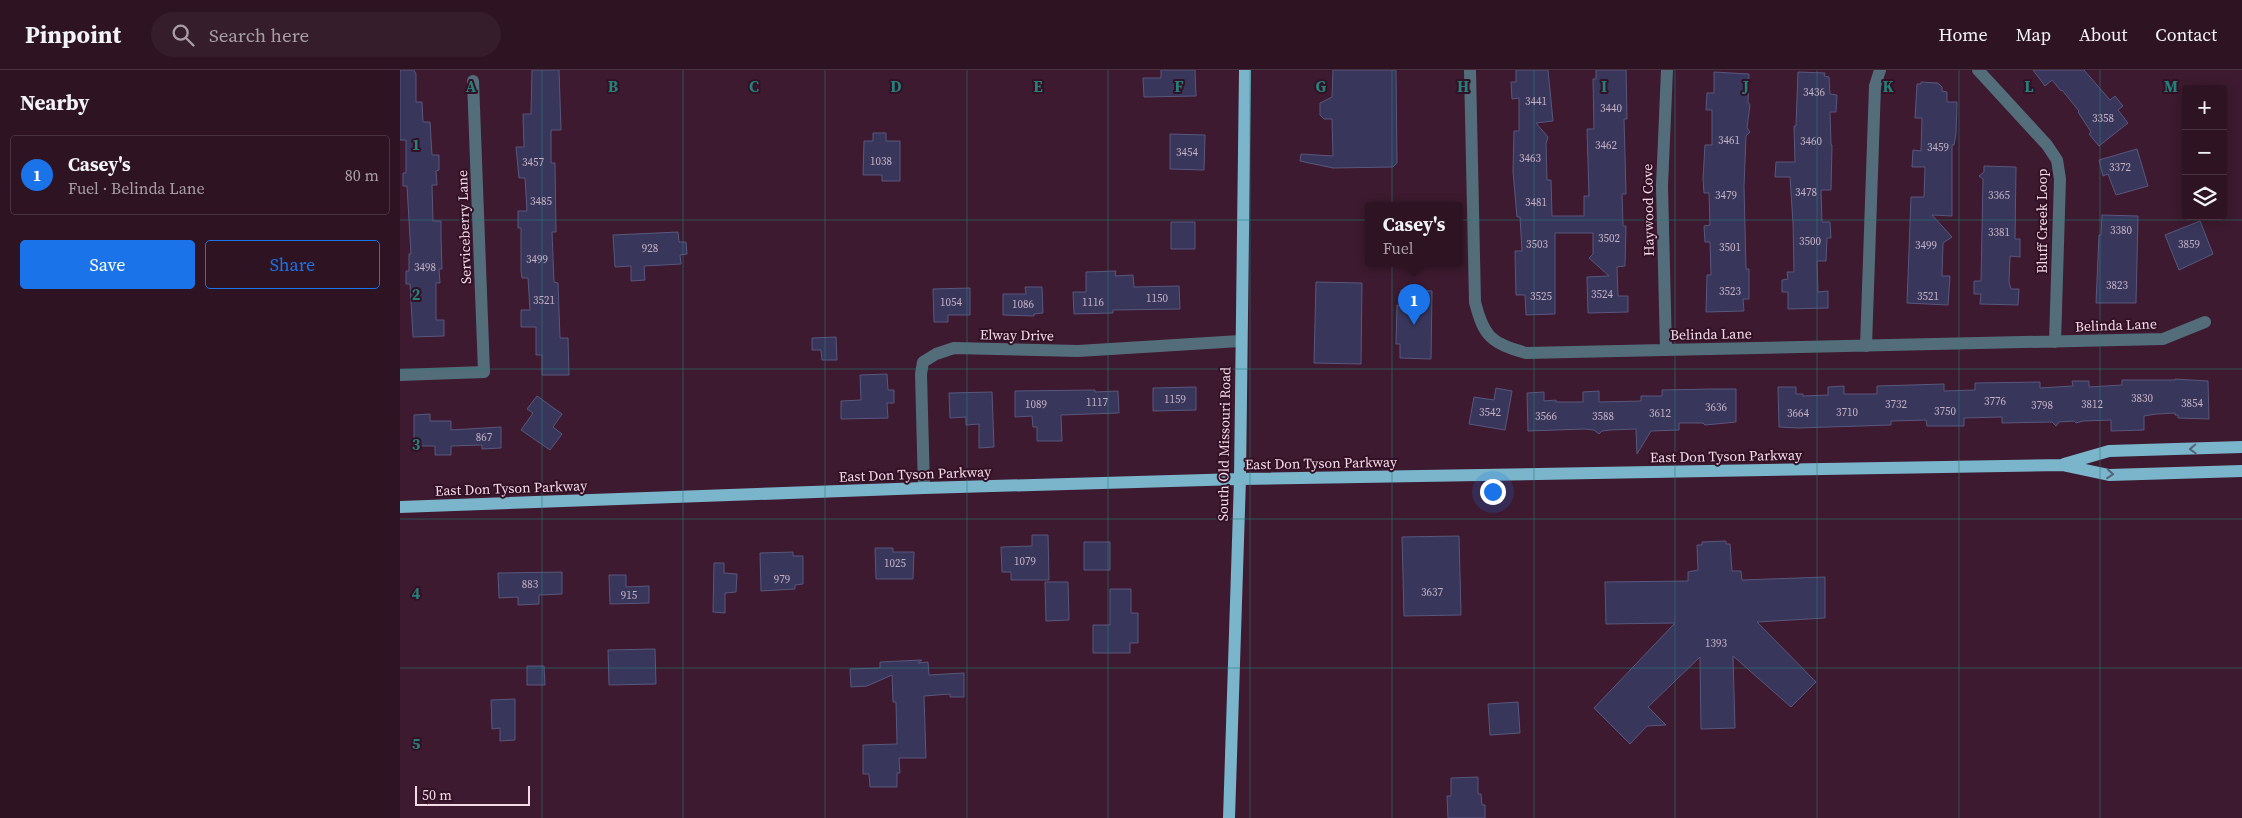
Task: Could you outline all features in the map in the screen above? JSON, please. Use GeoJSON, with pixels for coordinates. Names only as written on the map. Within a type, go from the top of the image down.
{"type":"FeatureCollection","features":[{"type":"Feature","properties":{"kind":"main road","name":"South Old Missouri Road"},"geometry":{"type":"LineString","coordinates":[[1229,818],[1240,480],[1240,341],[1245,70]]}},
{"type":"Feature","properties":{"kind":"main road","name":"East Don Tyson Parkway"},"geometry":{"type":"LineString","coordinates":[[2062,464],[2109,451],[2242,447]]}},
{"type":"Feature","properties":{"kind":"main road","name":"East Don Tyson Parkway"},"geometry":{"type":"LineString","coordinates":[[400,507],[924,488],[2062,464],[2110,475],[2242,472]]}},
{"type":"Feature","properties":{"kind":"street","name":"Belinda Lane"},"geometry":{"type":"LineString","coordinates":[[1470,70],[1474,302],[1480,323],[1492,339],[1507,347],[1526,353],[2163,339],[2205,322]]}},
{"type":"Feature","properties":{"kind":"street","name":"Haywood Cove"},"geometry":{"type":"LineString","coordinates":[[1666,350],[1662,177],[1667,70]]}},
{"type":"Feature","properties":{"kind":"street"},"geometry":{"type":"LineString","coordinates":[[1866,346],[1875,86],[1880,70]]}},
{"type":"Feature","properties":{"kind":"street","name":"Bluff Creek Loop"},"geometry":{"type":"LineString","coordinates":[[1978,70],[2047,145],[2057,160],[2060,179],[2055,342]]}},
{"type":"Feature","properties":{"kind":"street","name":"Serviceberry Lane"},"geometry":{"type":"LineString","coordinates":[[400,375],[484,372],[473,82]]}},
{"type":"Feature","properties":{"kind":"street","name":"Elway Drive"},"geometry":{"type":"LineString","coordinates":[[924,488],[921,374],[923,362],[936,354],[954,348],[1078,351],[1240,341]]}},
{"type":"Feature","properties":{"kind":"building"},"geometry":{"type":"Polygon","coordinates":[[[400,70],[414,70],[416,74],[416,102],[422,102],[423,122],[430,122],[432,155],[439,155],[439,170],[436,171],[437,185],[432,185],[433,221],[441,221],[442,269],[439,269],[440,283],[436,283],[436,320],[444,320],[444,336],[413,337],[410,284],[406,284],[406,271],[409,271],[409,254],[411,254],[407,186],[403,186],[403,173],[406,173],[406,140],[400,140],[400,70]]]}},
{"type":"Feature","properties":{"kind":"building"},"geometry":{"type":"Polygon","coordinates":[[[532,70],[559,70],[561,130],[551,130],[551,163],[555,163],[556,232],[552,232],[554,282],[558,283],[560,338],[568,338],[569,375],[542,375],[542,355],[536,355],[536,327],[521,327],[521,310],[530,310],[528,278],[522,278],[521,228],[518,228],[518,211],[527,211],[525,178],[519,178],[516,147],[524,147],[523,114],[531,114],[532,70]]]}},
{"type":"Feature","properties":{"kind":"building"},"geometry":{"type":"Polygon","coordinates":[[[1161,70],[1195,70],[1196,96],[1144,97],[1143,78],[1161,78],[1161,70]]]}},
{"type":"Feature","properties":{"kind":"building"},"geometry":{"type":"Polygon","coordinates":[[[1333,70],[1396,70],[1397,163],[1393,167],[1333,168],[1300,161],[1301,154],[1333,156],[1332,119],[1324,119],[1320,115],[1320,103],[1332,97],[1333,70]]]}},
{"type":"Feature","properties":{"kind":"building"},"geometry":{"type":"Polygon","coordinates":[[[1516,70],[1548,70],[1553,121],[1536,123],[1548,137],[1546,144],[1547,180],[1551,180],[1552,216],[1584,216],[1584,196],[1589,196],[1587,129],[1594,129],[1593,79],[1596,79],[1596,70],[1626,70],[1627,119],[1624,119],[1626,194],[1622,194],[1623,226],[1626,226],[1625,266],[1617,267],[1618,296],[1628,296],[1628,312],[1588,313],[1587,277],[1609,276],[1589,258],[1593,254],[1593,233],[1555,233],[1555,314],[1526,315],[1525,295],[1516,295],[1515,251],[1522,251],[1520,217],[1517,217],[1513,172],[1514,131],[1519,131],[1519,98],[1512,99],[1511,82],[1516,82],[1516,70]]]}},
{"type":"Feature","properties":{"kind":"building"},"geometry":{"type":"Polygon","coordinates":[[[2033,70],[2084,70],[2110,100],[2115,96],[2123,106],[2118,110],[2128,123],[2099,146],[2089,134],[2091,132],[2079,111],[2062,90],[2052,80],[2045,86],[2033,70]]]}},
{"type":"Feature","properties":{"kind":"building"},"geometry":{"type":"Polygon","coordinates":[[[1714,72],[1749,74],[1748,102],[1750,105],[1747,128],[1750,132],[1746,136],[1744,186],[1746,269],[1749,269],[1749,299],[1743,299],[1744,311],[1706,312],[1707,275],[1711,275],[1710,242],[1705,242],[1704,226],[1710,225],[1709,193],[1704,193],[1703,179],[1705,145],[1712,145],[1712,110],[1706,110],[1707,93],[1714,93],[1714,72]]]}},
{"type":"Feature","properties":{"kind":"building"},"geometry":{"type":"Polygon","coordinates":[[[1798,72],[1825,73],[1824,76],[1829,77],[1830,94],[1837,95],[1836,112],[1830,112],[1832,145],[1831,190],[1821,190],[1822,222],[1830,222],[1831,238],[1827,238],[1826,261],[1817,261],[1818,292],[1828,291],[1828,308],[1788,309],[1788,292],[1782,292],[1782,280],[1788,279],[1787,272],[1794,272],[1793,223],[1790,177],[1775,177],[1776,162],[1795,162],[1794,126],[1796,126],[1798,72]]]}},
{"type":"Feature","properties":{"kind":"building"},"geometry":{"type":"Polygon","coordinates":[[[1921,82],[1938,83],[1942,87],[1942,91],[1947,92],[1947,102],[1957,102],[1956,134],[1954,145],[1952,145],[1952,216],[1932,215],[1952,237],[1943,243],[1942,276],[1950,276],[1948,305],[1907,303],[1911,197],[1924,197],[1925,167],[1912,167],[1913,150],[1921,151],[1922,118],[1915,118],[1917,84],[1921,84],[1921,82]]]}},
{"type":"Feature","properties":{"kind":"building"},"geometry":{"type":"Polygon","coordinates":[[[873,133],[886,133],[886,141],[900,141],[900,181],[882,181],[882,175],[863,175],[864,141],[873,141],[873,133]]]}},
{"type":"Feature","properties":{"kind":"building"},"geometry":{"type":"Polygon","coordinates":[[[1170,134],[1205,135],[1204,170],[1170,169],[1170,134]]]}},
{"type":"Feature","properties":{"kind":"building"},"geometry":{"type":"Polygon","coordinates":[[[2137,149],[2148,186],[2116,195],[2108,174],[2103,176],[2099,160],[2137,149]]]}},
{"type":"Feature","properties":{"kind":"building"},"geometry":{"type":"Polygon","coordinates":[[[1984,166],[2016,167],[2015,239],[2020,239],[2020,257],[2010,256],[2009,282],[2011,289],[2019,289],[2018,305],[1980,304],[1981,294],[1974,294],[1974,281],[1981,281],[1983,179],[1979,176],[1984,172],[1984,166]]]}},
{"type":"Feature","properties":{"kind":"building"},"geometry":{"type":"Polygon","coordinates":[[[2102,215],[2138,216],[2136,303],[2096,303],[2099,235],[2101,235],[2102,215]]]}},
{"type":"Feature","properties":{"kind":"building"},"geometry":{"type":"Polygon","coordinates":[[[2200,221],[2213,254],[2179,270],[2165,235],[2200,221]]]}},
{"type":"Feature","properties":{"kind":"building"},"geometry":{"type":"Polygon","coordinates":[[[1171,222],[1195,222],[1195,249],[1171,249],[1171,222]]]}},
{"type":"Feature","properties":{"kind":"building"},"geometry":{"type":"Polygon","coordinates":[[[678,232],[679,242],[686,242],[687,254],[680,255],[681,264],[644,266],[645,280],[631,281],[631,266],[615,267],[613,235],[678,232]]]}},
{"type":"Feature","properties":{"kind":"building"},"geometry":{"type":"Polygon","coordinates":[[[1116,271],[1115,276],[1133,275],[1134,287],[1179,286],[1180,309],[1113,310],[1113,313],[1074,314],[1073,292],[1086,292],[1086,272],[1116,271]]]}},
{"type":"Feature","properties":{"kind":"building"},"geometry":{"type":"Polygon","coordinates":[[[1316,282],[1362,283],[1361,364],[1314,363],[1316,282]]]}},
{"type":"Feature","properties":{"kind":"building"},"geometry":{"type":"Polygon","coordinates":[[[1025,287],[1042,287],[1043,313],[1034,314],[1034,316],[1003,315],[1003,294],[1026,294],[1025,287]]]}},
{"type":"Feature","properties":{"kind":"building"},"geometry":{"type":"Polygon","coordinates":[[[970,288],[970,315],[948,315],[948,322],[934,322],[933,289],[970,288]]]}},
{"type":"Feature","properties":{"kind":"building"},"geometry":{"type":"Polygon","coordinates":[[[1401,290],[1432,291],[1431,359],[1400,358],[1400,344],[1396,344],[1397,305],[1401,306],[1401,290]]]}},
{"type":"Feature","properties":{"kind":"building"},"geometry":{"type":"Polygon","coordinates":[[[836,337],[837,360],[822,360],[821,350],[812,350],[812,338],[836,337]]]}},
{"type":"Feature","properties":{"kind":"building"},"geometry":{"type":"Polygon","coordinates":[[[887,374],[888,390],[894,390],[894,403],[887,403],[888,418],[841,419],[841,401],[861,400],[860,375],[887,374]]]}},
{"type":"Feature","properties":{"kind":"building"},"geometry":{"type":"Polygon","coordinates":[[[2175,379],[2208,381],[2209,419],[2178,418],[2178,415],[2175,415],[2175,413],[2156,414],[2144,416],[2144,430],[2111,431],[2111,420],[2076,423],[2074,421],[2059,422],[2056,426],[2052,422],[2002,423],[2002,417],[1964,418],[1964,426],[1927,426],[1926,420],[1891,421],[1891,425],[1779,427],[1778,387],[1796,387],[1796,394],[1803,394],[1803,396],[1828,395],[1828,387],[1844,386],[1844,394],[1877,394],[1877,386],[1944,384],[1944,391],[1975,390],[1975,383],[2040,382],[2040,388],[2073,386],[2072,381],[2089,381],[2089,387],[2122,385],[2122,380],[2175,379]]]}},
{"type":"Feature","properties":{"kind":"building"},"geometry":{"type":"Polygon","coordinates":[[[1196,387],[1196,410],[1153,411],[1153,388],[1196,387]]]}},
{"type":"Feature","properties":{"kind":"building"},"geometry":{"type":"Polygon","coordinates":[[[1496,388],[1512,391],[1505,430],[1469,424],[1474,397],[1494,400],[1496,388]]]}},
{"type":"Feature","properties":{"kind":"building"},"geometry":{"type":"Polygon","coordinates":[[[1736,389],[1736,422],[1705,425],[1703,423],[1679,423],[1679,430],[1651,431],[1637,454],[1636,429],[1602,431],[1599,434],[1594,430],[1584,429],[1528,431],[1527,393],[1544,392],[1544,401],[1583,402],[1583,392],[1599,391],[1599,402],[1641,401],[1641,396],[1662,396],[1662,390],[1736,389]]]}},
{"type":"Feature","properties":{"kind":"building"},"geometry":{"type":"Polygon","coordinates":[[[1095,390],[1095,392],[1118,391],[1119,413],[1061,415],[1062,441],[1037,441],[1037,427],[1033,427],[1032,416],[1015,417],[1015,391],[1095,390]]]}},
{"type":"Feature","properties":{"kind":"building"},"geometry":{"type":"Polygon","coordinates":[[[992,392],[994,447],[979,448],[979,424],[966,425],[966,417],[950,418],[949,393],[992,392]]]}},
{"type":"Feature","properties":{"kind":"building"},"geometry":{"type":"Polygon","coordinates":[[[537,396],[562,414],[553,427],[562,434],[550,450],[521,430],[533,413],[527,409],[537,396]]]}},
{"type":"Feature","properties":{"kind":"building"},"geometry":{"type":"Polygon","coordinates":[[[430,414],[430,421],[451,421],[451,430],[501,427],[501,448],[482,449],[482,445],[451,446],[451,455],[435,455],[435,446],[414,446],[414,415],[430,414]]]}},
{"type":"Feature","properties":{"kind":"building"},"geometry":{"type":"Polygon","coordinates":[[[1032,535],[1048,535],[1049,580],[1011,580],[1011,572],[1002,572],[1001,547],[1032,546],[1032,535]]]}},
{"type":"Feature","properties":{"kind":"building"},"geometry":{"type":"Polygon","coordinates":[[[1459,536],[1461,615],[1404,616],[1402,537],[1459,536]]]}},
{"type":"Feature","properties":{"kind":"building"},"geometry":{"type":"Polygon","coordinates":[[[1726,541],[1726,544],[1730,544],[1732,571],[1741,571],[1742,580],[1825,577],[1825,618],[1757,622],[1816,682],[1791,707],[1733,656],[1735,728],[1701,729],[1700,657],[1648,707],[1666,725],[1647,726],[1630,744],[1594,708],[1675,623],[1606,624],[1605,582],[1688,581],[1688,572],[1698,570],[1697,545],[1702,545],[1702,542],[1726,541]]]}},
{"type":"Feature","properties":{"kind":"building"},"geometry":{"type":"Polygon","coordinates":[[[1084,542],[1110,542],[1110,570],[1084,570],[1084,542]]]}},
{"type":"Feature","properties":{"kind":"building"},"geometry":{"type":"Polygon","coordinates":[[[875,548],[893,548],[893,552],[914,552],[913,579],[876,579],[875,548]]]}},
{"type":"Feature","properties":{"kind":"building"},"geometry":{"type":"Polygon","coordinates":[[[793,552],[793,556],[803,556],[803,584],[795,585],[795,589],[761,591],[760,553],[793,552]]]}},
{"type":"Feature","properties":{"kind":"building"},"geometry":{"type":"Polygon","coordinates":[[[714,563],[724,563],[724,573],[737,574],[736,592],[725,593],[725,613],[713,612],[714,563]]]}},
{"type":"Feature","properties":{"kind":"building"},"geometry":{"type":"Polygon","coordinates":[[[562,572],[562,594],[539,595],[539,604],[518,605],[518,597],[499,598],[498,573],[562,572]]]}},
{"type":"Feature","properties":{"kind":"building"},"geometry":{"type":"Polygon","coordinates":[[[609,575],[626,575],[626,587],[649,586],[649,603],[610,604],[609,575]]]}},
{"type":"Feature","properties":{"kind":"building"},"geometry":{"type":"Polygon","coordinates":[[[1045,582],[1068,582],[1069,620],[1046,621],[1045,582]]]}},
{"type":"Feature","properties":{"kind":"building"},"geometry":{"type":"Polygon","coordinates":[[[1110,589],[1131,589],[1131,613],[1138,613],[1138,643],[1130,643],[1130,653],[1093,653],[1093,625],[1110,625],[1110,589]]]}},
{"type":"Feature","properties":{"kind":"building"},"geometry":{"type":"Polygon","coordinates":[[[655,649],[656,684],[609,685],[608,650],[655,649]]]}},
{"type":"Feature","properties":{"kind":"building"},"geometry":{"type":"Polygon","coordinates":[[[922,660],[918,663],[928,662],[929,675],[964,673],[964,697],[950,697],[950,694],[924,696],[926,758],[899,758],[900,773],[897,773],[897,787],[870,787],[869,774],[863,774],[863,745],[897,744],[896,702],[893,702],[892,675],[867,686],[851,687],[850,669],[880,668],[880,662],[922,660]]]}},
{"type":"Feature","properties":{"kind":"building"},"geometry":{"type":"Polygon","coordinates":[[[527,666],[544,666],[545,685],[527,685],[527,666]]]}},
{"type":"Feature","properties":{"kind":"building"},"geometry":{"type":"Polygon","coordinates":[[[515,699],[515,740],[500,741],[500,728],[492,729],[491,700],[515,699]]]}},
{"type":"Feature","properties":{"kind":"building"},"geometry":{"type":"Polygon","coordinates":[[[1518,702],[1520,733],[1490,735],[1488,704],[1518,702]]]}},
{"type":"Feature","properties":{"kind":"building"},"geometry":{"type":"Polygon","coordinates":[[[1478,777],[1478,794],[1481,794],[1482,805],[1485,805],[1485,818],[1448,818],[1447,796],[1451,796],[1451,778],[1478,777]]]}},
{"type":"Feature","properties":{"kind":"place","name":"Casey's"},"geometry":{"type":"Point","coordinates":[1414,325]}}]}
